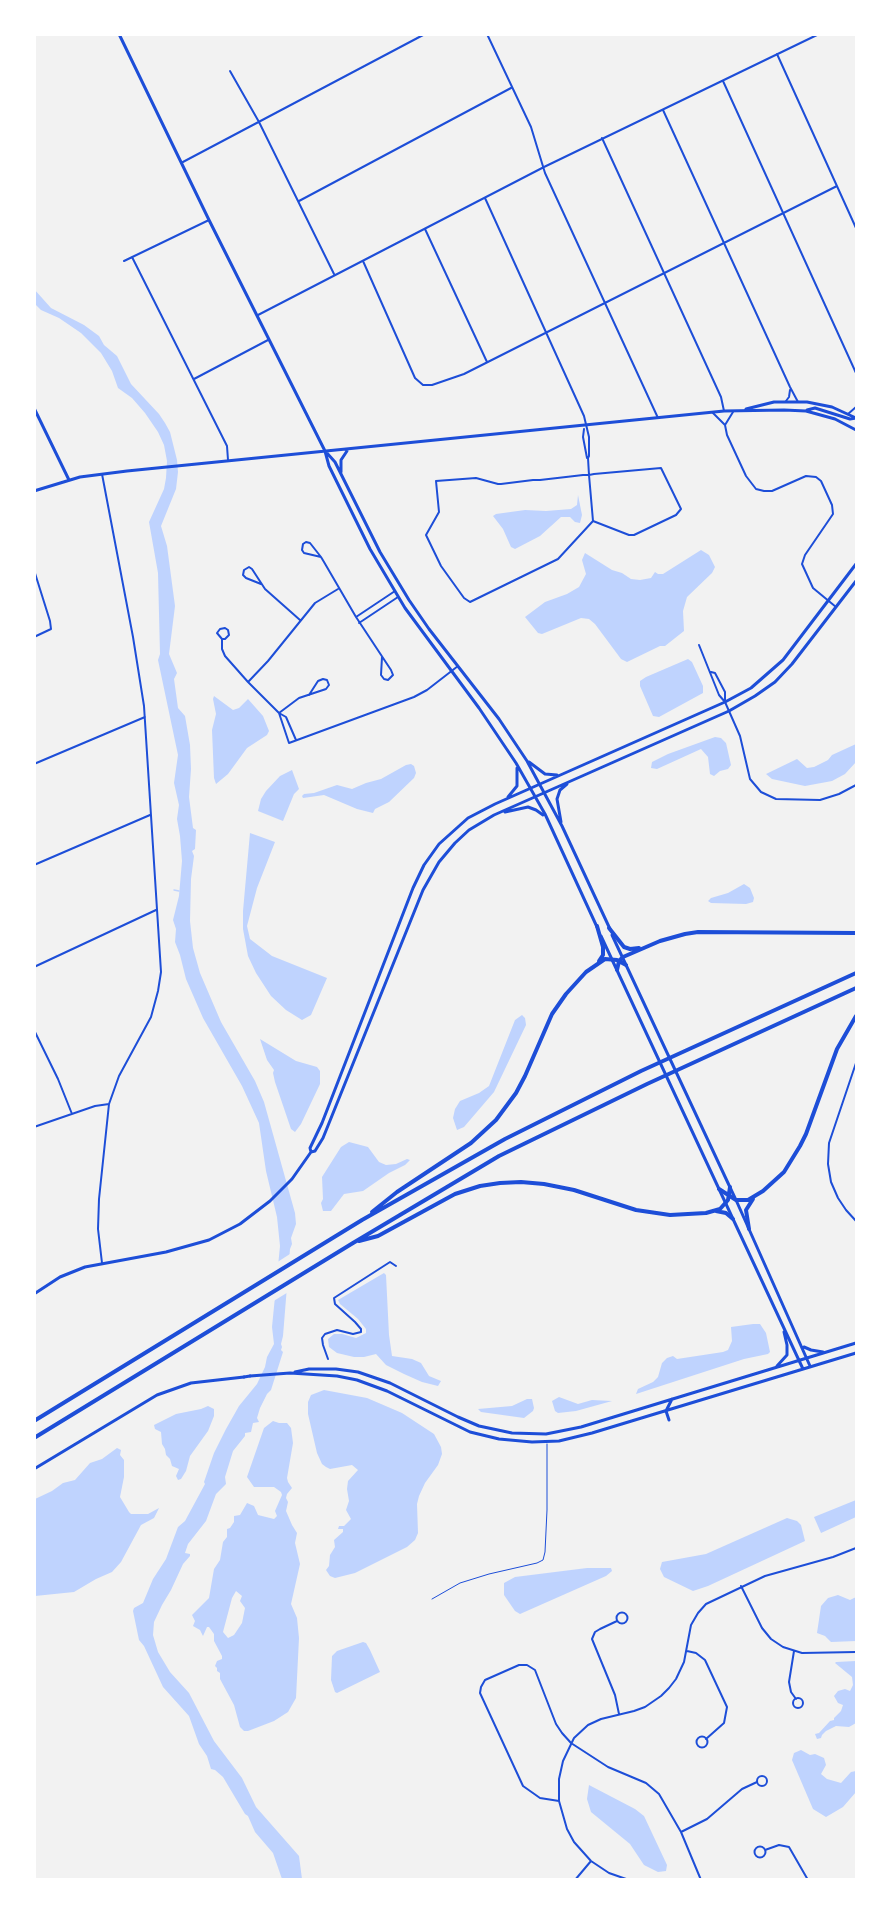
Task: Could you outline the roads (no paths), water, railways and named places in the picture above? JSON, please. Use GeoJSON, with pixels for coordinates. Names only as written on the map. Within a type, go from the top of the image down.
{"type":"FeatureCollection","features":[{"type":"Feature","properties":{"kind":"highway"},"geometry":{"type":"LineString","coordinates":[[362,1220],[397,1192],[471,1143],[496,1120],[516,1094],[558,1005],[575,983],[597,963],[603,954],[597,926]]}},
{"type":"Feature","properties":{"kind":"highway"},"geometry":{"type":"LineString","coordinates":[[609,928],[620,943],[627,948],[648,946]]}},
{"type":"Feature","properties":{"kind":"highway"},"geometry":{"type":"LineString","coordinates":[[597,963],[605,959],[621,959],[673,936],[698,932],[856,933]]}},
{"type":"Feature","properties":{"kind":"highway"},"geometry":{"type":"LineString","coordinates":[[621,959],[626,965]]}},
{"type":"Feature","properties":{"kind":"highway"},"geometry":{"type":"LineString","coordinates":[[617,970],[621,959]]}},
{"type":"Feature","properties":{"kind":"highway"},"geometry":{"type":"LineString","coordinates":[[34,1421],[362,1220],[505,1139],[641,1071],[856,973]]}},
{"type":"Feature","properties":{"kind":"highway"},"geometry":{"type":"LineString","coordinates":[[34,1438],[499,1156],[647,1084],[856,988]]}},
{"type":"Feature","properties":{"kind":"highway"},"geometry":{"type":"LineString","coordinates":[[749,1229],[746,1210],[755,1198],[784,1172],[800,1146],[837,1049],[856,1016]]}},
{"type":"Feature","properties":{"kind":"highway"},"geometry":{"type":"LineString","coordinates":[[353,1243],[378,1236],[455,1194],[480,1186],[500,1183],[532,1182],[574,1190],[658,1215],[684,1215],[715,1211],[726,1204],[730,1187]]}},
{"type":"Feature","properties":{"kind":"highway"},"geometry":{"type":"LineString","coordinates":[[719,1190],[735,1200],[755,1198]]}},
{"type":"Feature","properties":{"kind":"highway"},"geometry":{"type":"LineString","coordinates":[[715,1211],[726,1213],[733,1219]]}},
{"type":"Feature","properties":{"kind":"main road"},"geometry":{"type":"LineString","coordinates":[[119,34],[208,220],[325,451],[329,466],[360,530],[398,597],[488,721],[516,763],[546,816],[803,1368]]}},
{"type":"Feature","properties":{"kind":"main road"},"geometry":{"type":"LineString","coordinates":[[34,490],[102,474],[734,411],[766,403],[786,401],[822,404],[856,418]]}},
{"type":"Feature","properties":{"kind":"main road"},"geometry":{"type":"LineString","coordinates":[[34,408],[69,480]]}},
{"type":"Feature","properties":{"kind":"main road"},"geometry":{"type":"LineString","coordinates":[[806,411],[815,408],[850,419],[856,418]]}},
{"type":"Feature","properties":{"kind":"main road"},"geometry":{"type":"LineString","coordinates":[[741,410],[806,411],[835,419],[856,430]]}},
{"type":"Feature","properties":{"kind":"main road"},"geometry":{"type":"LineString","coordinates":[[341,474],[341,460],[348,450]]}},
{"type":"Feature","properties":{"kind":"main road"},"geometry":{"type":"LineString","coordinates":[[325,451],[335,462],[390,570],[420,615],[499,719],[527,761],[562,826],[621,959]]}},
{"type":"Feature","properties":{"kind":"main road"},"geometry":{"type":"LineString","coordinates":[[311,1152],[310,1148],[322,1123],[413,888],[439,844],[456,828],[479,812],[725,702],[751,687],[776,667],[856,564]]}},
{"type":"Feature","properties":{"kind":"main road"},"geometry":{"type":"LineString","coordinates":[[34,1294],[73,1272],[102,1263],[199,1244],[230,1230],[259,1210],[286,1186],[311,1152],[315,1150],[332,1118],[428,879],[455,843],[469,830],[494,815],[729,711],[755,696],[784,673],[856,581]]}},
{"type":"Feature","properties":{"kind":"main road"},"geometry":{"type":"LineString","coordinates":[[527,761],[545,774],[559,775]]}},
{"type":"Feature","properties":{"kind":"main road"},"geometry":{"type":"LineString","coordinates":[[506,799],[517,786],[516,763]]}},
{"type":"Feature","properties":{"kind":"main road"},"geometry":{"type":"LineString","coordinates":[[562,826],[557,799],[560,790],[569,782]]}},
{"type":"Feature","properties":{"kind":"main road"},"geometry":{"type":"LineString","coordinates":[[494,815],[528,807],[546,816]]}},
{"type":"Feature","properties":{"kind":"main road"},"geometry":{"type":"LineString","coordinates":[[626,965],[730,1187],[810,1366]]}},
{"type":"Feature","properties":{"kind":"main road"},"geometry":{"type":"LineString","coordinates":[[774,1368],[783,1362],[788,1350],[782,1324]]}},
{"type":"Feature","properties":{"kind":"main road"},"geometry":{"type":"LineString","coordinates":[[34,1469],[143,1403],[167,1391],[203,1381],[284,1374],[309,1369],[358,1372],[390,1383],[468,1422],[491,1429],[524,1434],[552,1433],[575,1429],[856,1343]]}},
{"type":"Feature","properties":{"kind":"main road"},"geometry":{"type":"LineString","coordinates":[[802,1346],[826,1352]]}},
{"type":"Feature","properties":{"kind":"main road"},"geometry":{"type":"LineString","coordinates":[[290,1373],[337,1377],[374,1386],[450,1423],[484,1436],[514,1442],[547,1442],[592,1433],[856,1353]]}},
{"type":"Feature","properties":{"kind":"main road"},"geometry":{"type":"LineString","coordinates":[[669,1420],[666,1411],[672,1399]]}},
{"type":"Feature","properties":{"kind":"street"},"geometry":{"type":"LineString","coordinates":[[181,163],[425,34]]}},
{"type":"Feature","properties":{"kind":"street"},"geometry":{"type":"LineString","coordinates":[[487,34],[531,127],[544,167],[658,418]]}},
{"type":"Feature","properties":{"kind":"street"},"geometry":{"type":"LineString","coordinates":[[256,315],[544,167],[819,34]]}},
{"type":"Feature","properties":{"kind":"street"},"geometry":{"type":"LineString","coordinates":[[777,54],[856,228]]}},
{"type":"Feature","properties":{"kind":"street"},"geometry":{"type":"LineString","coordinates":[[230,71],[259,122],[335,275]]}},
{"type":"Feature","properties":{"kind":"street"},"geometry":{"type":"LineString","coordinates":[[723,81],[856,373]]}},
{"type":"Feature","properties":{"kind":"street"},"geometry":{"type":"LineString","coordinates":[[299,201],[512,87]]}},
{"type":"Feature","properties":{"kind":"street"},"geometry":{"type":"LineString","coordinates":[[663,109],[789,387],[798,402]]}},
{"type":"Feature","properties":{"kind":"street"},"geometry":{"type":"LineString","coordinates":[[603,138],[721,397],[724,411]]}},
{"type":"Feature","properties":{"kind":"street"},"geometry":{"type":"LineString","coordinates":[[363,261],[415,378],[423,385],[432,385],[546,333],[837,186]]}},
{"type":"Feature","properties":{"kind":"street"},"geometry":{"type":"LineString","coordinates":[[484,198],[584,416],[589,437],[588,458],[589,474],[593,521],[558,559],[470,602],[464,598],[441,566],[426,535],[439,512],[436,481],[476,478],[498,484],[589,474],[661,468],[681,509],[676,515],[633,535],[593,521]]}},
{"type":"Feature","properties":{"kind":"street"},"geometry":{"type":"LineString","coordinates":[[124,261],[208,220]]}},
{"type":"Feature","properties":{"kind":"street"},"geometry":{"type":"LineString","coordinates":[[425,228],[486,362]]}},
{"type":"Feature","properties":{"kind":"street"},"geometry":{"type":"LineString","coordinates":[[132,257],[227,446],[229,461]]}},
{"type":"Feature","properties":{"kind":"street"},"geometry":{"type":"LineString","coordinates":[[194,379],[269,340]]}},
{"type":"Feature","properties":{"kind":"street"},"geometry":{"type":"LineString","coordinates":[[786,401],[790,394],[789,387]]}},
{"type":"Feature","properties":{"kind":"street"},"geometry":{"type":"LineString","coordinates":[[848,414],[856,407]]}},
{"type":"Feature","properties":{"kind":"street"},"geometry":{"type":"LineString","coordinates":[[725,425],[734,411]]}},
{"type":"Feature","properties":{"kind":"street"},"geometry":{"type":"LineString","coordinates":[[712,412],[725,425],[727,435],[746,476],[756,489],[772,491],[810,476],[816,477],[823,484],[832,505],[833,514],[805,555],[802,564],[813,588],[836,607]]}},
{"type":"Feature","properties":{"kind":"street"},"geometry":{"type":"LineString","coordinates":[[585,426],[583,437],[588,458]]}},
{"type":"Feature","properties":{"kind":"street"},"geometry":{"type":"LineString","coordinates":[[102,474],[133,637],[145,717],[161,960],[160,983],[151,1017],[119,1076],[108,1104],[99,1198],[98,1229],[102,1263]]}},
{"type":"Feature","properties":{"kind":"street"},"geometry":{"type":"LineString","coordinates":[[321,557],[304,553],[302,545],[306,542],[310,543],[321,557],[359,623],[393,673],[388,680],[381,675],[382,657]]}},
{"type":"Feature","properties":{"kind":"street"},"geometry":{"type":"LineString","coordinates":[[261,584],[246,578],[243,574],[244,570],[249,567],[252,569],[261,584],[300,620]]}},
{"type":"Feature","properties":{"kind":"street"},"geometry":{"type":"LineString","coordinates":[[34,570],[51,629],[36,636]]}},
{"type":"Feature","properties":{"kind":"street"},"geometry":{"type":"LineString","coordinates":[[248,682],[315,603],[338,589]]}},
{"type":"Feature","properties":{"kind":"street"},"geometry":{"type":"LineString","coordinates":[[356,617],[395,591]]}},
{"type":"Feature","properties":{"kind":"street"},"geometry":{"type":"LineString","coordinates":[[359,623],[398,597]]}},
{"type":"Feature","properties":{"kind":"street"},"geometry":{"type":"LineString","coordinates":[[222,639],[222,650],[225,656],[279,713],[286,717],[296,741]]}},
{"type":"Feature","properties":{"kind":"street"},"geometry":{"type":"LineString","coordinates":[[699,645],[711,672],[710,676],[725,702],[743,744],[750,779],[757,788],[768,797],[782,800],[819,800],[839,794],[856,785]]}},
{"type":"Feature","properties":{"kind":"street"},"geometry":{"type":"LineString","coordinates":[[279,713],[289,743],[414,697],[458,666]]}},
{"type":"Feature","properties":{"kind":"street"},"geometry":{"type":"LineString","coordinates":[[711,672],[715,673],[725,692],[725,702]]}},
{"type":"Feature","properties":{"kind":"street"},"geometry":{"type":"LineString","coordinates":[[279,713],[297,699],[326,689],[328,682],[320,680],[309,694]]}},
{"type":"Feature","properties":{"kind":"street"},"geometry":{"type":"LineString","coordinates":[[34,764],[145,717]]}},
{"type":"Feature","properties":{"kind":"street"},"geometry":{"type":"LineString","coordinates":[[34,865],[150,815]]}},
{"type":"Feature","properties":{"kind":"street"},"geometry":{"type":"LineString","coordinates":[[34,967],[156,910]]}},
{"type":"Feature","properties":{"kind":"street"},"geometry":{"type":"LineString","coordinates":[[34,1030],[72,1114]]}},
{"type":"Feature","properties":{"kind":"street"},"geometry":{"type":"LineString","coordinates":[[856,1063],[829,1143],[828,1164],[837,1198],[856,1221]]}},
{"type":"Feature","properties":{"kind":"street"},"geometry":{"type":"LineString","coordinates":[[34,1127],[108,1104]]}},
{"type":"Feature","properties":{"kind":"street"},"geometry":{"type":"LineString","coordinates":[[328,1359],[322,1338],[325,1334],[337,1330],[353,1334],[361,1332],[356,1322],[335,1305],[334,1298],[390,1262],[396,1266]]}},
{"type":"Feature","properties":{"kind":"street"},"geometry":{"type":"LineString","coordinates":[[628,1880],[609,1873],[591,1861],[574,1842],[567,1829],[559,1801],[561,1768],[577,1735],[588,1725],[601,1719],[645,1707],[661,1696],[676,1679],[687,1651],[689,1633],[695,1617],[706,1604],[765,1576],[834,1557],[856,1548]]}},
{"type":"Feature","properties":{"kind":"street"},"geometry":{"type":"LineString","coordinates":[[741,1586],[759,1623],[778,1644],[794,1651],[808,1653],[856,1652]]}},
{"type":"Feature","properties":{"kind":"street"},"geometry":{"type":"LineString","coordinates":[[617,1621],[597,1630],[592,1642],[615,1695],[619,1714]]}},
{"type":"Feature","properties":{"kind":"street"},"geometry":{"type":"LineString","coordinates":[[687,1651],[705,1660],[727,1707],[724,1723],[706,1739]]}},
{"type":"Feature","properties":{"kind":"street"},"geometry":{"type":"LineString","coordinates":[[794,1651],[789,1682],[791,1692],[796,1699]]}},
{"type":"Feature","properties":{"kind":"street"},"geometry":{"type":"LineString","coordinates":[[559,1801],[534,1795],[520,1781],[480,1691],[488,1678],[519,1665],[525,1664],[532,1667],[540,1681],[558,1728],[572,1743],[597,1761],[654,1789],[665,1802],[681,1832],[701,1880]]}},
{"type":"Feature","properties":{"kind":"street"},"geometry":{"type":"LineString","coordinates":[[681,1832],[714,1814],[742,1789],[757,1782]]}},
{"type":"Feature","properties":{"kind":"street"},"geometry":{"type":"LineString","coordinates":[[765,1850],[779,1845],[789,1847],[808,1880]]}},
{"type":"Feature","properties":{"kind":"street"},"geometry":{"type":"LineString","coordinates":[[575,1880],[591,1861]]}},
{"type":"Feature","properties":{"kind":"lane"},"geometry":{"type":"LineString","coordinates":[[432,1599],[460,1583],[543,1560],[547,1510],[547,1442]]}},
{"type":"Feature","properties":{"kind":"water"},"geometry":{"type":"Polygon","coordinates":[[[34,289],[51,308],[84,325],[99,336],[104,345],[117,356],[131,384],[165,423],[170,432],[177,460],[176,489],[161,526],[167,546],[175,606],[169,654],[177,673],[174,679],[178,708],[185,716],[190,745],[189,797],[193,828],[196,830],[195,849],[192,851],[194,856],[191,879],[190,921],[193,948],[200,973],[221,1022],[255,1081],[264,1102],[295,1213],[296,1224],[291,1238],[281,1344],[283,1352],[271,1390],[260,1408],[257,1418],[259,1422],[253,1423],[251,1432],[245,1433],[233,1451],[225,1477],[226,1484],[216,1494],[206,1521],[188,1544],[185,1553],[190,1556],[183,1564],[154,1622],[153,1635],[158,1652],[170,1672],[189,1693],[214,1741],[242,1778],[256,1807],[299,1856],[302,1879],[282,1879],[273,1853],[255,1832],[248,1816],[223,1777],[211,1769],[189,1716],[163,1687],[139,1640],[133,1611],[143,1603],[153,1579],[166,1559],[178,1527],[185,1521],[205,1484],[214,1453],[226,1429],[239,1406],[257,1384],[265,1367],[274,1344],[272,1327],[280,1246],[277,1217],[266,1171],[259,1123],[242,1086],[203,1018],[186,979],[175,942],[176,929],[173,920],[179,896],[182,861],[177,819],[179,805],[174,783],[178,755],[158,660],[160,654],[158,573],[149,522],[164,489],[167,461],[164,445],[145,413],[132,398],[118,388],[112,371],[101,353],[81,333],[59,318],[41,310],[35,304],[34,289]]]}},
{"type":"Feature","properties":{"kind":"water"},"geometry":{"type":"Polygon","coordinates":[[[578,495],[582,515],[580,523],[570,517],[561,517],[540,536],[515,549],[511,547],[503,529],[493,516],[525,510],[571,509],[577,505],[578,495]]]}},
{"type":"Feature","properties":{"kind":"water"},"geometry":{"type":"Polygon","coordinates":[[[701,550],[709,555],[715,567],[712,573],[687,597],[683,611],[684,631],[665,646],[660,646],[627,662],[621,659],[589,619],[581,618],[542,634],[538,633],[525,617],[545,602],[579,587],[586,574],[582,560],[585,553],[612,570],[631,579],[640,580],[651,578],[655,572],[663,574],[701,550]]]}},
{"type":"Feature","properties":{"kind":"water"},"geometry":{"type":"Polygon","coordinates":[[[688,659],[692,662],[703,686],[703,693],[659,717],[653,716],[640,681],[688,659]]]}},
{"type":"Feature","properties":{"kind":"water"},"geometry":{"type":"Polygon","coordinates":[[[214,696],[233,710],[239,708],[248,699],[263,716],[269,731],[267,735],[247,748],[228,774],[216,784],[212,730],[216,714],[214,696]]]}},
{"type":"Feature","properties":{"kind":"water"},"geometry":{"type":"Polygon","coordinates":[[[715,737],[721,738],[726,743],[731,765],[714,776],[710,774],[708,757],[701,749],[657,769],[651,768],[652,762],[668,754],[715,737]]]}},
{"type":"Feature","properties":{"kind":"water"},"geometry":{"type":"Polygon","coordinates":[[[856,744],[856,762],[845,774],[832,781],[805,786],[772,779],[766,774],[797,759],[807,768],[814,767],[828,760],[832,755],[856,744]]]}},
{"type":"Feature","properties":{"kind":"water"},"geometry":{"type":"Polygon","coordinates":[[[406,765],[414,766],[416,773],[414,778],[389,802],[375,809],[373,813],[324,795],[303,798],[302,796],[337,785],[352,789],[381,779],[406,765]]]}},
{"type":"Feature","properties":{"kind":"water"},"geometry":{"type":"Polygon","coordinates":[[[292,770],[299,789],[294,794],[283,821],[258,811],[266,791],[280,776],[292,770]]]}},
{"type":"Feature","properties":{"kind":"water"},"geometry":{"type":"Polygon","coordinates":[[[250,833],[275,842],[257,888],[247,926],[250,939],[272,956],[327,978],[311,1015],[302,1020],[286,1010],[271,996],[248,956],[243,929],[243,911],[250,833]]]}},
{"type":"Feature","properties":{"kind":"water"},"geometry":{"type":"Polygon","coordinates":[[[744,884],[750,888],[754,898],[753,902],[746,904],[708,901],[711,898],[728,893],[744,884]]]}},
{"type":"Feature","properties":{"kind":"water"},"geometry":{"type":"Polygon","coordinates":[[[522,1015],[526,1025],[494,1092],[464,1127],[457,1130],[453,1118],[455,1109],[460,1101],[489,1086],[515,1020],[522,1015]]]}},
{"type":"Feature","properties":{"kind":"water"},"geometry":{"type":"Polygon","coordinates":[[[260,1039],[296,1061],[317,1067],[320,1071],[320,1084],[295,1132],[291,1129],[275,1082],[274,1070],[267,1060],[260,1039]]]}},
{"type":"Feature","properties":{"kind":"water"},"geometry":{"type":"Polygon","coordinates":[[[349,1142],[368,1147],[379,1162],[386,1165],[410,1160],[363,1191],[344,1194],[331,1211],[323,1211],[322,1177],[341,1147],[349,1142]]]}},
{"type":"Feature","properties":{"kind":"water"},"geometry":{"type":"Polygon","coordinates":[[[384,1273],[392,1356],[421,1363],[429,1376],[441,1381],[438,1386],[422,1382],[386,1365],[376,1354],[354,1357],[337,1353],[329,1347],[328,1339],[334,1334],[356,1338],[366,1333],[366,1329],[358,1319],[338,1300],[384,1273]]]}},
{"type":"Feature","properties":{"kind":"water"},"geometry":{"type":"Polygon","coordinates":[[[760,1324],[766,1333],[770,1352],[768,1354],[744,1359],[636,1394],[638,1389],[658,1377],[662,1363],[667,1358],[673,1356],[677,1359],[723,1352],[728,1350],[732,1341],[731,1327],[760,1324]]]}},
{"type":"Feature","properties":{"kind":"water"},"geometry":{"type":"Polygon","coordinates":[[[324,1390],[367,1398],[402,1413],[434,1434],[442,1454],[419,1496],[418,1533],[415,1540],[407,1547],[355,1573],[335,1578],[330,1576],[326,1570],[335,1547],[334,1540],[343,1532],[343,1529],[338,1529],[339,1526],[344,1526],[351,1519],[346,1510],[349,1501],[348,1481],[358,1470],[352,1465],[330,1469],[322,1464],[317,1453],[308,1414],[308,1402],[311,1395],[324,1390]]]}},
{"type":"Feature","properties":{"kind":"water"},"geometry":{"type":"Polygon","coordinates":[[[559,1397],[578,1404],[592,1400],[612,1401],[576,1411],[558,1413],[552,1401],[559,1397]]]}},
{"type":"Feature","properties":{"kind":"water"},"geometry":{"type":"Polygon","coordinates":[[[532,1399],[534,1408],[524,1418],[481,1412],[478,1409],[512,1406],[532,1399]]]}},
{"type":"Feature","properties":{"kind":"water"},"geometry":{"type":"Polygon","coordinates":[[[208,1406],[214,1409],[214,1416],[208,1431],[190,1456],[186,1471],[178,1480],[176,1476],[179,1469],[172,1466],[162,1444],[161,1432],[155,1429],[154,1425],[176,1414],[208,1406]]]}},
{"type":"Feature","properties":{"kind":"water"},"geometry":{"type":"Polygon","coordinates":[[[273,1421],[287,1423],[291,1428],[293,1443],[287,1478],[292,1488],[287,1494],[286,1511],[297,1533],[295,1543],[300,1564],[291,1604],[297,1618],[299,1638],[296,1698],[288,1712],[274,1721],[244,1731],[240,1727],[234,1705],[215,1666],[222,1656],[214,1641],[214,1634],[207,1627],[203,1636],[200,1630],[193,1626],[195,1621],[192,1615],[209,1598],[214,1569],[220,1560],[227,1529],[234,1522],[234,1516],[240,1515],[247,1503],[254,1506],[258,1515],[274,1519],[277,1516],[275,1511],[282,1495],[281,1492],[274,1487],[254,1487],[247,1477],[264,1428],[273,1421]],[[236,1591],[232,1598],[223,1632],[228,1638],[234,1635],[242,1623],[245,1608],[240,1601],[242,1596],[236,1591]]]}},
{"type":"Feature","properties":{"kind":"water"},"geometry":{"type":"Polygon","coordinates":[[[117,1448],[121,1450],[120,1455],[124,1460],[124,1477],[120,1497],[131,1514],[148,1514],[159,1508],[154,1518],[141,1525],[121,1562],[112,1572],[74,1592],[35,1596],[35,1499],[63,1483],[75,1480],[90,1463],[102,1459],[117,1448]]]}},
{"type":"Feature","properties":{"kind":"water"},"geometry":{"type":"Polygon","coordinates":[[[856,1500],[856,1517],[821,1533],[814,1517],[856,1500]]]}},
{"type":"Feature","properties":{"kind":"water"},"geometry":{"type":"Polygon","coordinates":[[[787,1518],[801,1525],[805,1541],[708,1586],[693,1591],[664,1577],[660,1569],[662,1562],[706,1554],[787,1518]]]}},
{"type":"Feature","properties":{"kind":"water"},"geometry":{"type":"Polygon","coordinates":[[[587,1568],[611,1568],[612,1571],[606,1576],[520,1614],[515,1611],[504,1595],[504,1583],[515,1577],[587,1568]]]}},
{"type":"Feature","properties":{"kind":"water"},"geometry":{"type":"Polygon","coordinates":[[[838,1595],[850,1600],[856,1597],[856,1641],[831,1642],[825,1636],[817,1633],[821,1606],[828,1598],[838,1595]]]}},
{"type":"Feature","properties":{"kind":"water"},"geometry":{"type":"Polygon","coordinates":[[[363,1642],[370,1650],[380,1672],[335,1692],[331,1680],[332,1656],[337,1651],[363,1642]]]}},
{"type":"Feature","properties":{"kind":"water"},"geometry":{"type":"Polygon","coordinates":[[[856,1661],[856,1723],[849,1727],[836,1726],[817,1739],[815,1734],[834,1720],[841,1711],[843,1705],[838,1703],[834,1696],[838,1691],[845,1689],[850,1691],[853,1685],[852,1677],[835,1663],[856,1661]]]}},
{"type":"Feature","properties":{"kind":"water"},"geometry":{"type":"Polygon","coordinates":[[[801,1750],[824,1758],[826,1765],[821,1774],[827,1779],[841,1783],[851,1772],[856,1771],[856,1792],[843,1807],[826,1817],[813,1809],[792,1760],[794,1753],[801,1750]]]}},
{"type":"Feature","properties":{"kind":"water"},"geometry":{"type":"Polygon","coordinates":[[[589,1785],[644,1816],[667,1865],[666,1871],[658,1872],[644,1865],[630,1844],[591,1812],[587,1799],[589,1785]]]}},
{"type":"Feature","properties":{"kind":"waterway"},"geometry":{"type":"LineString","coordinates":[[174,890],[179,891]]}}]}
